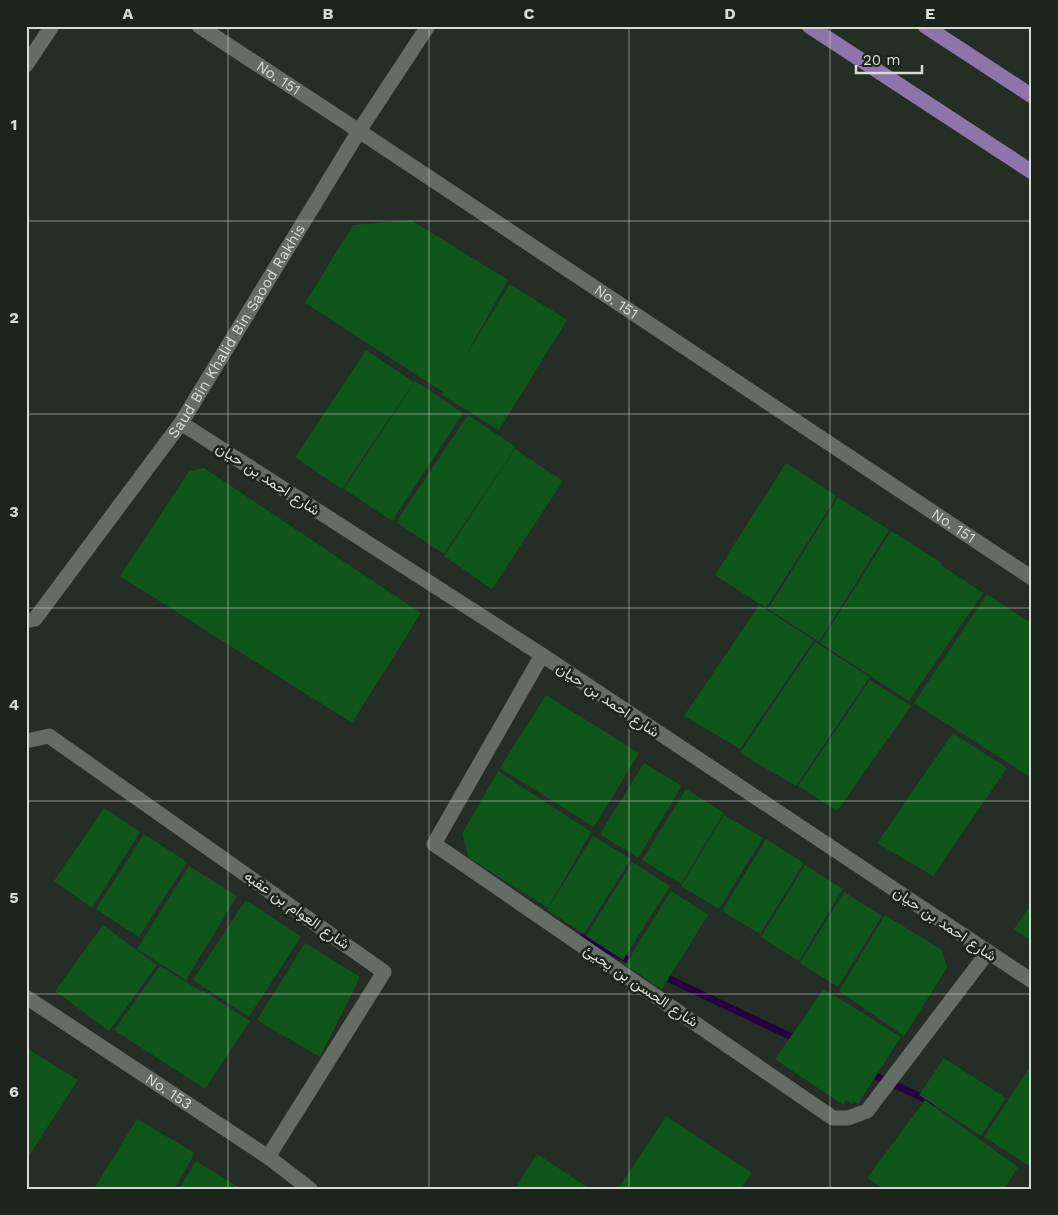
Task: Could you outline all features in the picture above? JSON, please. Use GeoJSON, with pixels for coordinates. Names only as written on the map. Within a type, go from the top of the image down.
{"type":"FeatureCollection","features":[{"type":"Feature","properties":{"kind":"main road"},"geometry":{"type":"LineString","coordinates":[[809,26],[1032,172]]}},
{"type":"Feature","properties":{"kind":"main road"},"geometry":{"type":"LineString","coordinates":[[925,26],[1032,96]]}},
{"type":"Feature","properties":{"kind":"street"},"geometry":{"type":"LineString","coordinates":[[26,65],[52,26]]}},
{"type":"Feature","properties":{"kind":"street","name":"No. 151"},"geometry":{"type":"LineString","coordinates":[[199,26],[1032,578]]}},
{"type":"Feature","properties":{"kind":"street","name":"Saud Bin Khalid Bin Saood Rakhis"},"geometry":{"type":"LineString","coordinates":[[26,621],[35,619],[181,423],[359,131],[428,26]]}},
{"type":"Feature","properties":{"kind":"street","name":"شارع احمد بن حيان"},"geometry":{"type":"LineString","coordinates":[[181,423],[542,656],[1032,981]]}},
{"type":"Feature","properties":{"kind":"street","name":"شارع الحسن بن يحيئ"},"geometry":{"type":"LineString","coordinates":[[542,656],[434,844],[833,1118],[848,1118],[867,1110],[988,952]]}},
{"type":"Feature","properties":{"kind":"street","name":"شارع العوام بن عقبه"},"geometry":{"type":"LineString","coordinates":[[26,741],[49,736],[384,972],[268,1157]]}},
{"type":"Feature","properties":{"kind":"street","name":"No. 153"},"geometry":{"type":"LineString","coordinates":[[26,997],[268,1157],[310,1189]]}},
{"type":"Feature","properties":{"kind":"building"},"geometry":{"type":"Polygon","coordinates":[[[411,220],[508,280],[465,357],[510,284],[567,320],[499,430],[442,395],[443,392],[305,303],[353,225],[411,220]]]}},
{"type":"Feature","properties":{"kind":"building"},"geometry":{"type":"Polygon","coordinates":[[[366,350],[414,382],[342,489],[295,457],[366,350]]]}},
{"type":"Feature","properties":{"kind":"building"},"geometry":{"type":"Polygon","coordinates":[[[415,381],[463,413],[392,521],[344,489],[415,381]]]}},
{"type":"Feature","properties":{"kind":"building"},"geometry":{"type":"Polygon","coordinates":[[[468,415],[516,447],[444,554],[396,522],[468,415]]]}},
{"type":"Feature","properties":{"kind":"building"},"geometry":{"type":"Polygon","coordinates":[[[515,449],[563,481],[492,589],[444,556],[515,449]]]}},
{"type":"Feature","properties":{"kind":"building"},"geometry":{"type":"Polygon","coordinates":[[[786,463],[837,496],[766,608],[715,575],[786,463]]]}},
{"type":"Feature","properties":{"kind":"building"},"geometry":{"type":"Polygon","coordinates":[[[204,468],[421,613],[352,723],[120,576],[189,471],[204,468]]]}},
{"type":"Feature","properties":{"kind":"building"},"geometry":{"type":"Polygon","coordinates":[[[838,497],[889,530],[819,642],[768,609],[838,497]]]}},
{"type":"Feature","properties":{"kind":"building"},"geometry":{"type":"Polygon","coordinates":[[[891,531],[942,563],[941,565],[983,593],[909,701],[820,643],[891,531]]]}},
{"type":"Feature","properties":{"kind":"building"},"geometry":{"type":"Polygon","coordinates":[[[987,594],[1032,624],[1032,778],[914,703],[987,594]]]}},
{"type":"Feature","properties":{"kind":"building"},"geometry":{"type":"Polygon","coordinates":[[[759,605],[814,640],[740,749],[684,716],[759,605]]]}},
{"type":"Feature","properties":{"kind":"building"},"geometry":{"type":"Polygon","coordinates":[[[815,642],[870,677],[796,786],[740,753],[815,642]]]}},
{"type":"Feature","properties":{"kind":"building"},"geometry":{"type":"Polygon","coordinates":[[[870,680],[911,706],[837,811],[798,786],[870,680]]]}},
{"type":"Feature","properties":{"kind":"building"},"geometry":{"type":"Polygon","coordinates":[[[546,695],[639,753],[594,827],[500,768],[546,695]]]}},
{"type":"Feature","properties":{"kind":"building"},"geometry":{"type":"Polygon","coordinates":[[[953,733],[1007,768],[933,876],[877,843],[953,733]]]}},
{"type":"Feature","properties":{"kind":"building"},"geometry":{"type":"Polygon","coordinates":[[[644,763],[682,786],[638,858],[600,834],[644,763]]]}},
{"type":"Feature","properties":{"kind":"building"},"geometry":{"type":"Polygon","coordinates":[[[498,771],[591,832],[548,908],[469,858],[462,834],[498,771]]]}},
{"type":"Feature","properties":{"kind":"building"},"geometry":{"type":"Polygon","coordinates":[[[686,789],[724,813],[681,884],[642,860],[686,789]]]}},
{"type":"Feature","properties":{"kind":"building"},"geometry":{"type":"Polygon","coordinates":[[[104,808],[140,832],[92,908],[54,881],[104,808]]]}},
{"type":"Feature","properties":{"kind":"building"},"geometry":{"type":"Polygon","coordinates":[[[724,815],[763,838],[719,909],[681,886],[724,815]]]}},
{"type":"Feature","properties":{"kind":"building"},"geometry":{"type":"Polygon","coordinates":[[[144,834],[187,862],[139,937],[96,909],[144,834]]]}},
{"type":"Feature","properties":{"kind":"building"},"geometry":{"type":"Polygon","coordinates":[[[593,836],[631,859],[584,934],[547,910],[593,836]]]}},
{"type":"Feature","properties":{"kind":"building"},"geometry":{"type":"Polygon","coordinates":[[[766,839],[804,863],[760,934],[722,911],[766,839]]]}},
{"type":"Feature","properties":{"kind":"building"},"geometry":{"type":"Polygon","coordinates":[[[632,862],[670,886],[623,960],[586,936],[632,862]]]}},
{"type":"Feature","properties":{"kind":"building"},"geometry":{"type":"Polygon","coordinates":[[[805,865],[843,889],[799,961],[761,937],[805,865]]]}},
{"type":"Feature","properties":{"kind":"building"},"geometry":{"type":"Polygon","coordinates":[[[189,866],[237,896],[186,980],[137,949],[189,866]]]}},
{"type":"Feature","properties":{"kind":"building"},"geometry":{"type":"Polygon","coordinates":[[[671,891],[708,915],[662,989],[625,965],[671,891]]]}},
{"type":"Feature","properties":{"kind":"building"},"geometry":{"type":"Polygon","coordinates":[[[844,892],[882,916],[838,987],[800,963],[844,892]]]}},
{"type":"Feature","properties":{"kind":"building"},"geometry":{"type":"Polygon","coordinates":[[[246,900],[301,937],[249,1017],[193,980],[246,900]]]}},
{"type":"Feature","properties":{"kind":"building"},"geometry":{"type":"Polygon","coordinates":[[[1032,903],[1032,941],[1014,929],[1032,903]]]}},
{"type":"Feature","properties":{"kind":"building"},"geometry":{"type":"Polygon","coordinates":[[[885,915],[942,950],[947,968],[904,1036],[839,991],[885,915]]]}},
{"type":"Feature","properties":{"kind":"building"},"geometry":{"type":"Polygon","coordinates":[[[103,925],[157,965],[109,1031],[55,991],[103,925]]]}},
{"type":"Feature","properties":{"kind":"building"},"geometry":{"type":"Polygon","coordinates":[[[305,943],[360,977],[320,1057],[257,1020],[305,943]]]}},
{"type":"Feature","properties":{"kind":"building"},"geometry":{"type":"Polygon","coordinates":[[[160,966],[250,1021],[205,1089],[114,1030],[160,966]]]}},
{"type":"Feature","properties":{"kind":"building"},"geometry":{"type":"Polygon","coordinates":[[[824,989],[901,1037],[858,1104],[854,1101],[852,1104],[846,1100],[843,1105],[775,1059],[824,989]]]}},
{"type":"Feature","properties":{"kind":"building"},"geometry":{"type":"Polygon","coordinates":[[[26,1048],[78,1080],[26,1160],[26,1048]]]}},
{"type":"Feature","properties":{"kind":"building"},"geometry":{"type":"Polygon","coordinates":[[[944,1058],[1006,1098],[981,1136],[919,1095],[944,1058]]]}},
{"type":"Feature","properties":{"kind":"building"},"geometry":{"type":"Polygon","coordinates":[[[1032,1064],[1032,1168],[984,1137],[1032,1064]]]}},
{"type":"Feature","properties":{"kind":"building"},"geometry":{"type":"Polygon","coordinates":[[[925,1100],[1018,1167],[1004,1189],[884,1189],[867,1178],[925,1100]]]}},
{"type":"Feature","properties":{"kind":"building"},"geometry":{"type":"Polygon","coordinates":[[[666,1116],[752,1173],[741,1189],[618,1189],[666,1116]]]}},
{"type":"Feature","properties":{"kind":"building"},"geometry":{"type":"Polygon","coordinates":[[[137,1119],[195,1153],[174,1189],[94,1189],[137,1119]]]}},
{"type":"Feature","properties":{"kind":"building"},"geometry":{"type":"Polygon","coordinates":[[[537,1154],[590,1189],[515,1189],[537,1154]]]}},
{"type":"Feature","properties":{"kind":"building"},"geometry":{"type":"Polygon","coordinates":[[[196,1161],[242,1189],[179,1189],[196,1161]]]}},
{"type":"Feature","properties":{"kind":"waterway"},"geometry":{"type":"LineString","coordinates":[[582,938],[636,963]]}},
{"type":"Feature","properties":{"kind":"waterway"},"geometry":{"type":"LineString","coordinates":[[661,975],[798,1040]]}},
{"type":"Feature","properties":{"kind":"waterway"},"geometry":{"type":"LineString","coordinates":[[869,1073],[934,1103]]}}]}
